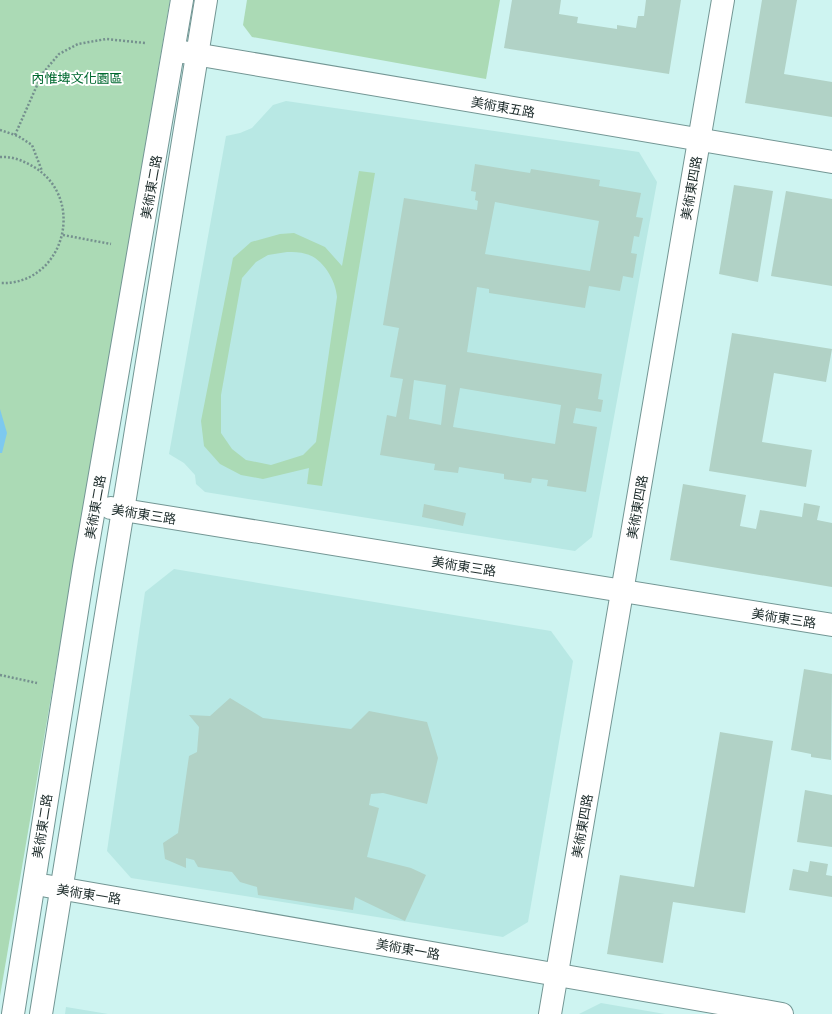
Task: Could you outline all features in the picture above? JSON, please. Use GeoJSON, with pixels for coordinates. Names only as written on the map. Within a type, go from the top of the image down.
{"type":"FeatureCollection","features":[{"type":"Feature","properties":{"kind":"street","name":"美術東二路"},"geometry":{"type":"LineString","coordinates":[[13,1014],[8,988],[33,884],[84,566],[96,506],[182,0]]}},
{"type":"Feature","properties":{"kind":"street","name":"美術東二路"},"geometry":{"type":"LineString","coordinates":[[41,1014],[206,0]]}},
{"type":"Feature","properties":{"kind":"street","name":"美術東四路"},"geometry":{"type":"LineString","coordinates":[[550,1014],[723,0]]}},
{"type":"Feature","properties":{"kind":"street","name":"美術東五路"},"geometry":{"type":"LineString","coordinates":[[174,50],[832,162]]}},
{"type":"Feature","properties":{"kind":"street","name":"美術東三路"},"geometry":{"type":"LineString","coordinates":[[96,506],[832,625]]}},
{"type":"Feature","properties":{"kind":"street","name":"美術東一路"},"geometry":{"type":"LineString","coordinates":[[33,884],[782,1014]]}},
{"type":"Feature","properties":{"kind":"path"},"geometry":{"type":"LineString","coordinates":[[15,135],[42,74],[59,54],[78,44],[106,39],[145,43]]}},
{"type":"Feature","properties":{"kind":"path"},"geometry":{"type":"LineString","coordinates":[[0,130],[15,135],[32,145],[43,172],[54,185],[62,201],[64,218],[63,235],[55,253],[43,268],[26,279],[7,284],[0,283]]}},
{"type":"Feature","properties":{"kind":"path"},"geometry":{"type":"LineString","coordinates":[[0,157],[25,162],[43,172]]}},
{"type":"Feature","properties":{"kind":"path"},"geometry":{"type":"LineString","coordinates":[[63,235],[111,244]]}},
{"type":"Feature","properties":{"kind":"path"},"geometry":{"type":"LineString","coordinates":[[0,675],[37,683]]}},
{"type":"Feature","properties":{"kind":"shaded area"},"geometry":{"type":"Polygon","coordinates":[[[286,101],[639,152],[657,182],[592,537],[575,551],[205,492],[196,484],[195,475],[184,463],[169,454],[226,136],[240,133],[252,128],[273,105],[286,101]]]}},
{"type":"Feature","properties":{"kind":"shaded area"},"geometry":{"type":"Polygon","coordinates":[[[174,569],[551,631],[573,661],[528,922],[503,937],[131,878],[107,851],[145,592],[174,569]]]}},
{"type":"Feature","properties":{"kind":"shaded area"},"geometry":{"type":"Polygon","coordinates":[[[601,1003],[665,1014],[579,1014],[601,1003]]]}},
{"type":"Feature","properties":{"kind":"shaded area"},"geometry":{"type":"Polygon","coordinates":[[[66,1007],[108,1014],[65,1014],[66,1007]]]}},
{"type":"Feature","properties":{"kind":"green space","name":"內惟埤文化園區"},"geometry":{"type":"Polygon","coordinates":[[[0,0],[170,0],[0,996],[0,0]]]}},
{"type":"Feature","properties":{"kind":"green space"},"geometry":{"type":"Polygon","coordinates":[[[247,0],[500,0],[486,79],[252,37],[243,25],[247,0]]]}},
{"type":"Feature","properties":{"kind":"green space"},"geometry":{"type":"Polygon","coordinates":[[[359,171],[375,173],[322,486],[307,484],[309,468],[263,479],[241,475],[220,464],[204,446],[201,421],[233,258],[251,242],[280,234],[294,233],[325,247],[342,266],[359,171]],[[287,252],[268,255],[256,262],[242,278],[221,395],[221,433],[232,449],[246,460],[271,465],[303,455],[316,442],[337,297],[334,284],[328,271],[318,260],[304,253],[287,252]]]}},
{"type":"Feature","properties":{"kind":"water"},"geometry":{"type":"Polygon","coordinates":[[[0,409],[7,433],[2,453],[0,453],[0,409]]]}},
{"type":"Feature","properties":{"kind":"building"},"geometry":{"type":"Polygon","coordinates":[[[512,0],[561,0],[559,14],[578,17],[577,23],[617,29],[617,25],[636,28],[638,16],[644,16],[646,0],[681,0],[669,74],[504,48],[512,0]]]}},
{"type":"Feature","properties":{"kind":"building"},"geometry":{"type":"Polygon","coordinates":[[[762,0],[797,0],[784,74],[832,82],[832,117],[745,103],[762,0]]]}},
{"type":"Feature","properties":{"kind":"building"},"geometry":{"type":"Polygon","coordinates":[[[475,164],[530,173],[531,169],[600,180],[599,186],[641,193],[636,217],[643,218],[639,237],[634,236],[631,253],[637,254],[633,278],[623,276],[620,291],[589,286],[585,308],[489,293],[489,289],[477,287],[467,352],[602,374],[598,399],[603,400],[601,412],[576,408],[573,423],[597,427],[586,492],[547,486],[548,480],[532,478],[531,483],[504,479],[504,474],[459,467],[458,473],[434,470],[435,464],[380,455],[387,415],[396,417],[403,379],[390,377],[399,328],[383,325],[404,198],[477,210],[478,201],[475,200],[476,192],[471,191],[475,164]],[[495,202],[485,254],[590,271],[599,221],[495,202]],[[414,380],[409,419],[441,425],[446,385],[414,380]],[[460,388],[453,427],[555,444],[561,405],[460,388]]]}},
{"type":"Feature","properties":{"kind":"building"},"geometry":{"type":"Polygon","coordinates":[[[734,185],[773,191],[758,282],[719,274],[734,185]]]}},
{"type":"Feature","properties":{"kind":"building"},"geometry":{"type":"Polygon","coordinates":[[[786,191],[832,199],[832,286],[771,276],[786,191]]]}},
{"type":"Feature","properties":{"kind":"building"},"geometry":{"type":"Polygon","coordinates":[[[732,333],[832,349],[826,382],[774,373],[762,442],[812,450],[806,487],[709,471],[732,333]]]}},
{"type":"Feature","properties":{"kind":"building"},"geometry":{"type":"Polygon","coordinates":[[[683,484],[746,495],[740,526],[756,529],[760,510],[802,517],[804,503],[820,506],[817,520],[832,523],[832,587],[670,560],[683,484]]]}},
{"type":"Feature","properties":{"kind":"building"},"geometry":{"type":"Polygon","coordinates":[[[424,504],[466,513],[463,526],[422,517],[424,504]]]}},
{"type":"Feature","properties":{"kind":"building"},"geometry":{"type":"Polygon","coordinates":[[[804,669],[832,674],[831,760],[811,757],[811,754],[791,750],[804,669]]]}},
{"type":"Feature","properties":{"kind":"building"},"geometry":{"type":"Polygon","coordinates":[[[230,698],[263,718],[351,729],[369,711],[427,722],[438,758],[427,804],[383,793],[371,794],[369,805],[379,808],[367,857],[411,868],[426,875],[405,921],[355,897],[353,910],[258,895],[257,887],[240,882],[232,872],[198,867],[194,860],[186,858],[186,868],[165,859],[163,843],[178,833],[189,756],[197,752],[199,727],[189,715],[210,716],[230,698]]]}},
{"type":"Feature","properties":{"kind":"building"},"geometry":{"type":"Polygon","coordinates":[[[720,732],[773,741],[745,913],[673,902],[663,963],[607,954],[620,875],[694,887],[720,732]]]}},
{"type":"Feature","properties":{"kind":"building"},"geometry":{"type":"Polygon","coordinates":[[[805,790],[832,795],[832,847],[797,842],[805,790]]]}},
{"type":"Feature","properties":{"kind":"building"},"geometry":{"type":"Polygon","coordinates":[[[810,861],[828,864],[826,875],[832,876],[832,897],[789,890],[793,869],[808,872],[810,861]]]}}]}
